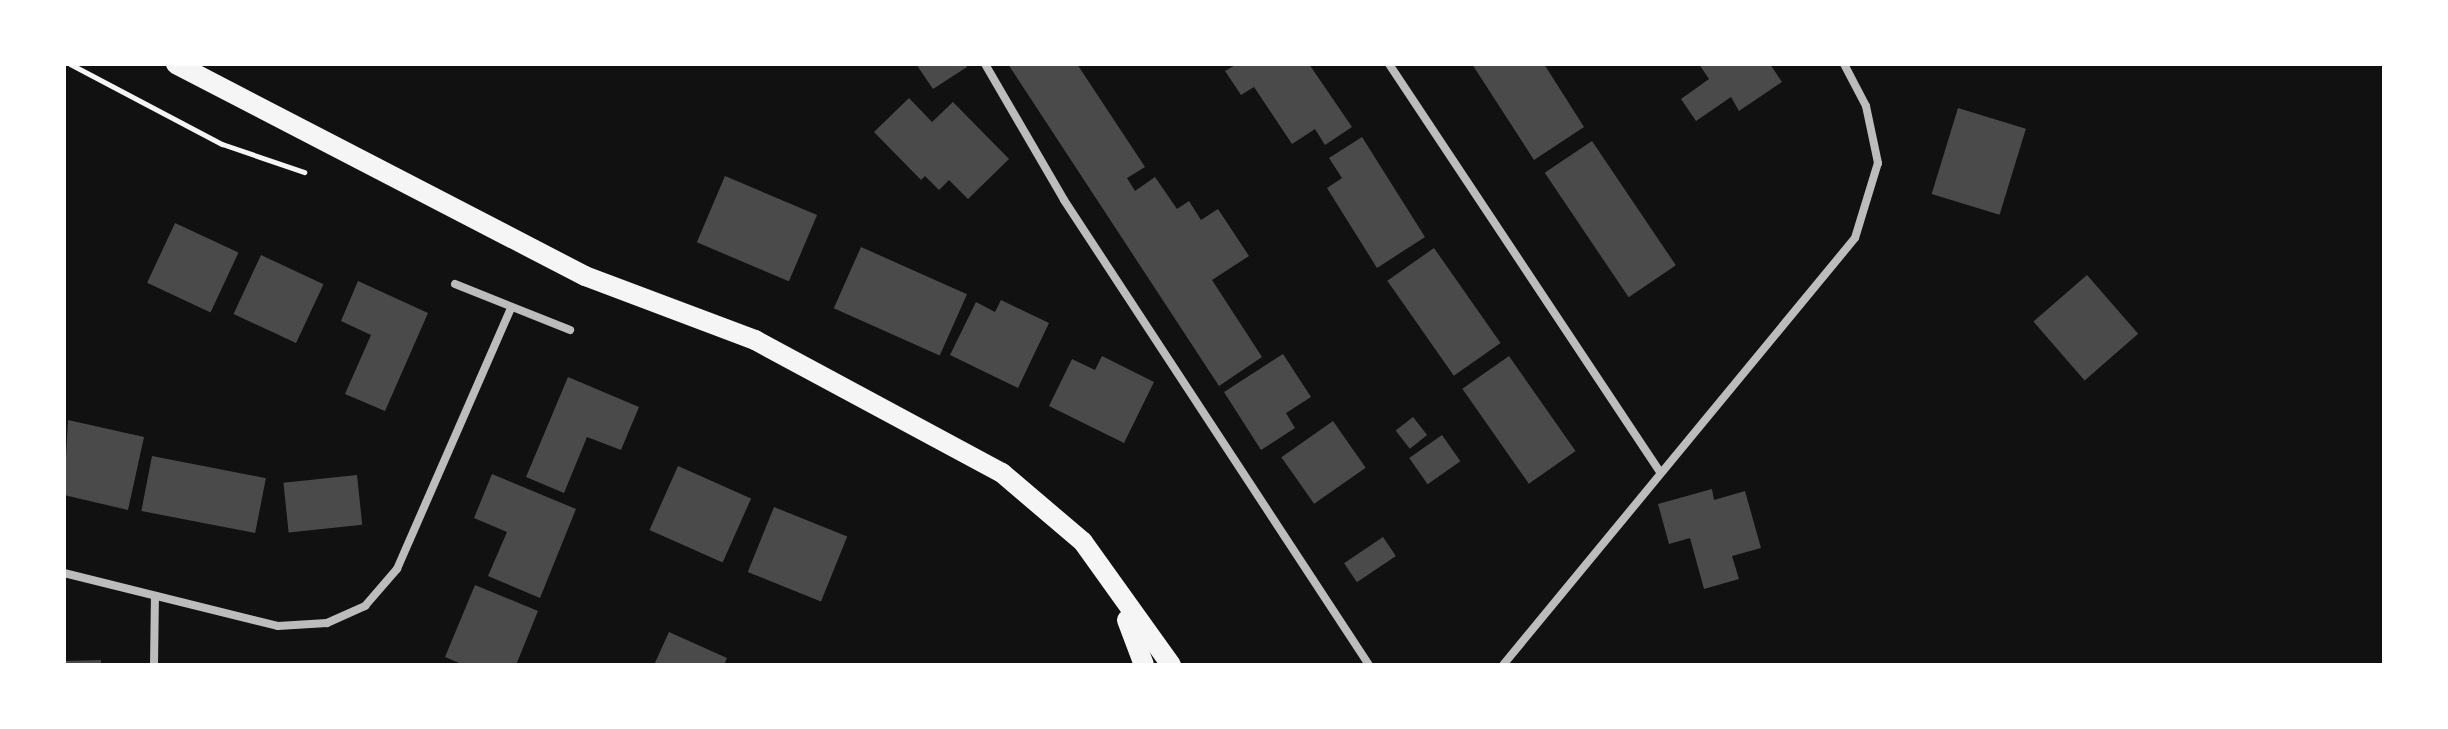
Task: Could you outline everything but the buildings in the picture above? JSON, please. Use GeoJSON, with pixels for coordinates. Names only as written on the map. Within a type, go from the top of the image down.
{"type":"FeatureCollection","features":[{"type":"Feature","properties":{"kind":"main road"},"geometry":{"type":"LineString","coordinates":[[176,64],[585,276],[755,340],[1002,473],[1083,542],[1118,597],[1171,665]]}},
{"type":"Feature","properties":{"kind":"main road"},"geometry":{"type":"LineString","coordinates":[[1118,597],[1144,665]]}},
{"type":"Feature","properties":{"kind":"street"},"geometry":{"type":"LineString","coordinates":[[985,64],[1064,200],[1369,665]]}},
{"type":"Feature","properties":{"kind":"street"},"geometry":{"type":"LineString","coordinates":[[1389,64],[1659,471]]}},
{"type":"Feature","properties":{"kind":"street"},"geometry":{"type":"LineString","coordinates":[[1503,665],[1659,471],[1855,238],[1878,163],[1866,106],[1844,64]]}},
{"type":"Feature","properties":{"kind":"street"},"geometry":{"type":"LineString","coordinates":[[455,284],[570,330]]}},
{"type":"Feature","properties":{"kind":"street"},"geometry":{"type":"LineString","coordinates":[[64,573],[278,626],[327,623],[365,606],[397,569],[511,308]]}},
{"type":"Feature","properties":{"kind":"street"},"geometry":{"type":"LineString","coordinates":[[154,665],[155,597]]}}]}
